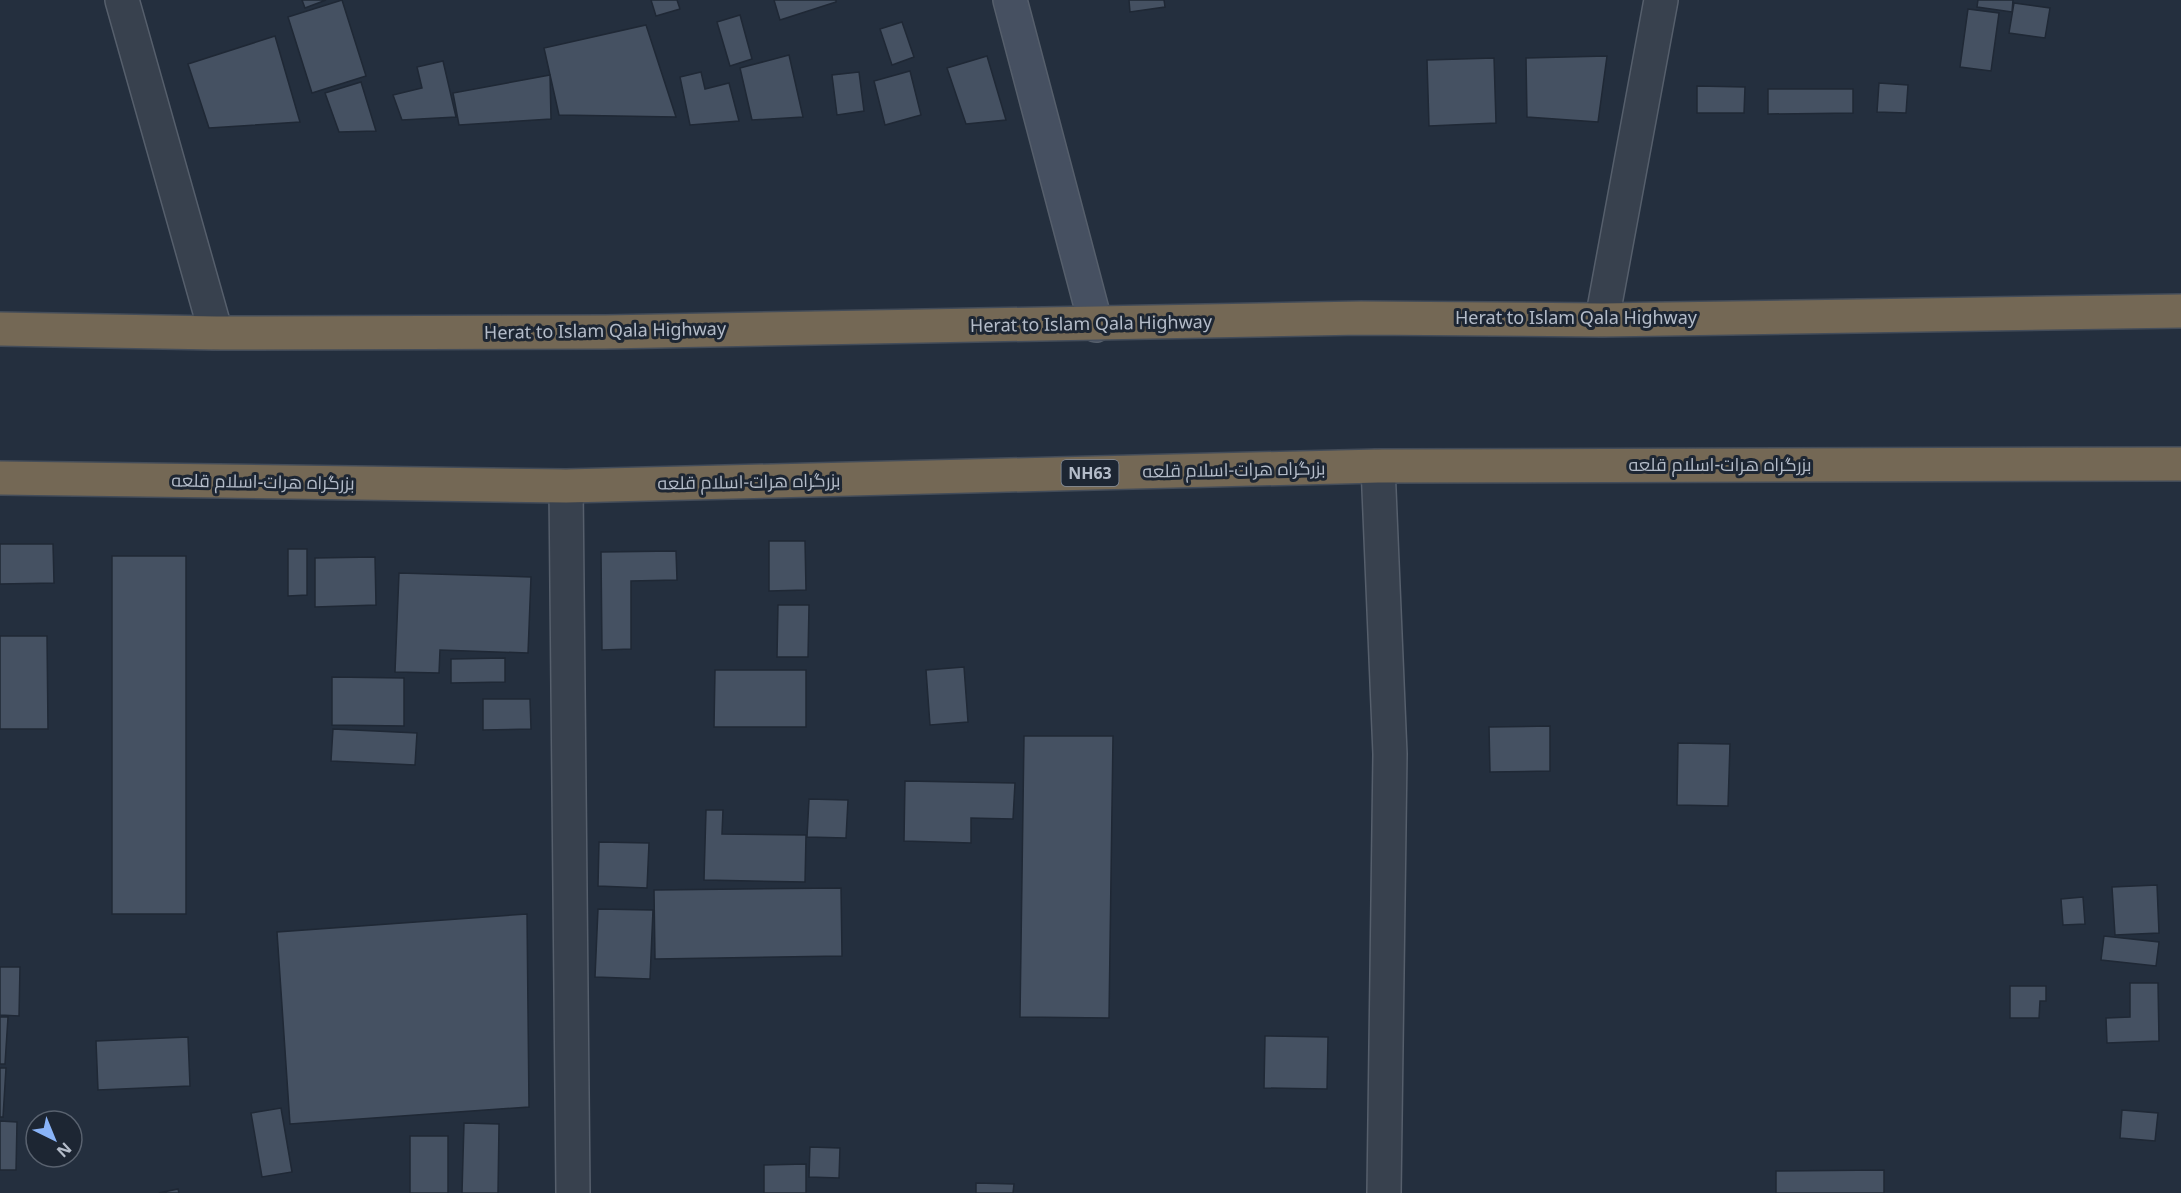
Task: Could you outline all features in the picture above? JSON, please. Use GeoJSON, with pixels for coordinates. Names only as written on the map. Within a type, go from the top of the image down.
{"type":"FeatureCollection","features":[{"type":"Feature","properties":{"kind":"highway","name":"Herat to Islam Qala Highway"},"geometry":{"type":"LineString","coordinates":[[0,329],[216,333],[605,332],[1096,325],[1361,318],[1602,320],[2181,311]]}},
{"type":"Feature","properties":{"kind":"highway","name":"بزرگراه هرات-اسلام قلعه"},"geometry":{"type":"LineString","coordinates":[[0,478],[566,486],[1378,466],[2181,464]]}},
{"type":"Feature","properties":{"kind":"street"},"geometry":{"type":"LineString","coordinates":[[122,0],[216,333]]}},
{"type":"Feature","properties":{"kind":"street"},"geometry":{"type":"LineString","coordinates":[[1010,0],[1096,325]]}},
{"type":"Feature","properties":{"kind":"street"},"geometry":{"type":"LineString","coordinates":[[1602,320],[1661,0]]}},
{"type":"Feature","properties":{"kind":"street"},"geometry":{"type":"LineString","coordinates":[[1378,466],[1390,754],[1384,1193]]}},
{"type":"Feature","properties":{"kind":"street"},"geometry":{"type":"LineString","coordinates":[[566,486],[573,1193]]}},
{"type":"Feature","properties":{"kind":"building"},"geometry":{"type":"Polygon","coordinates":[[[302,0],[326,0],[305,8],[302,0]]]}},
{"type":"Feature","properties":{"kind":"building"},"geometry":{"type":"Polygon","coordinates":[[[342,0],[366,76],[312,93],[288,17],[342,0]]]}},
{"type":"Feature","properties":{"kind":"building"},"geometry":{"type":"Polygon","coordinates":[[[651,0],[677,0],[680,9],[656,16],[651,0]]]}},
{"type":"Feature","properties":{"kind":"building"},"geometry":{"type":"Polygon","coordinates":[[[774,0],[836,0],[836,2],[780,20],[774,0]]]}},
{"type":"Feature","properties":{"kind":"building"},"geometry":{"type":"Polygon","coordinates":[[[1129,0],[1164,0],[1165,7],[1130,12],[1129,0]]]}},
{"type":"Feature","properties":{"kind":"building"},"geometry":{"type":"Polygon","coordinates":[[[1978,0],[2013,0],[2012,12],[1977,7],[1978,0]]]}},
{"type":"Feature","properties":{"kind":"building"},"geometry":{"type":"Polygon","coordinates":[[[2014,3],[2050,8],[2045,38],[2009,33],[2014,3]]]}},
{"type":"Feature","properties":{"kind":"building"},"geometry":{"type":"Polygon","coordinates":[[[1968,9],[1999,13],[1991,71],[1960,67],[1968,9]]]}},
{"type":"Feature","properties":{"kind":"building"},"geometry":{"type":"Polygon","coordinates":[[[740,15],[752,59],[730,66],[717,22],[740,15]]]}},
{"type":"Feature","properties":{"kind":"building"},"geometry":{"type":"Polygon","coordinates":[[[902,22],[914,57],[892,65],[880,29],[902,22]]]}},
{"type":"Feature","properties":{"kind":"building"},"geometry":{"type":"Polygon","coordinates":[[[646,25],[676,117],[559,115],[544,48],[646,25]]]}},
{"type":"Feature","properties":{"kind":"building"},"geometry":{"type":"Polygon","coordinates":[[[275,36],[300,122],[209,128],[188,64],[275,36]]]}},
{"type":"Feature","properties":{"kind":"building"},"geometry":{"type":"Polygon","coordinates":[[[789,55],[803,117],[752,120],[740,68],[789,55]]]}},
{"type":"Feature","properties":{"kind":"building"},"geometry":{"type":"Polygon","coordinates":[[[987,56],[1006,120],[966,124],[947,68],[987,56]]]}},
{"type":"Feature","properties":{"kind":"building"},"geometry":{"type":"Polygon","coordinates":[[[1607,56],[1598,122],[1527,117],[1526,58],[1607,56]]]}},
{"type":"Feature","properties":{"kind":"building"},"geometry":{"type":"Polygon","coordinates":[[[1494,58],[1496,123],[1429,126],[1427,60],[1494,58]]]}},
{"type":"Feature","properties":{"kind":"building"},"geometry":{"type":"Polygon","coordinates":[[[443,61],[456,117],[402,120],[393,95],[422,88],[417,67],[443,61]]]}},
{"type":"Feature","properties":{"kind":"building"},"geometry":{"type":"Polygon","coordinates":[[[910,71],[921,115],[885,125],[874,81],[910,71]]]}},
{"type":"Feature","properties":{"kind":"building"},"geometry":{"type":"Polygon","coordinates":[[[701,72],[705,89],[729,83],[739,121],[690,125],[680,77],[701,72]]]}},
{"type":"Feature","properties":{"kind":"building"},"geometry":{"type":"Polygon","coordinates":[[[859,72],[864,111],[837,115],[832,75],[859,72]]]}},
{"type":"Feature","properties":{"kind":"building"},"geometry":{"type":"Polygon","coordinates":[[[550,75],[551,119],[459,125],[453,93],[550,75]]]}},
{"type":"Feature","properties":{"kind":"building"},"geometry":{"type":"Polygon","coordinates":[[[361,82],[376,131],[339,132],[325,93],[361,82]]]}},
{"type":"Feature","properties":{"kind":"building"},"geometry":{"type":"Polygon","coordinates":[[[1879,83],[1908,85],[1906,113],[1877,112],[1879,83]]]}},
{"type":"Feature","properties":{"kind":"building"},"geometry":{"type":"Polygon","coordinates":[[[1697,86],[1745,87],[1744,113],[1697,113],[1697,86]]]}},
{"type":"Feature","properties":{"kind":"building"},"geometry":{"type":"Polygon","coordinates":[[[1768,89],[1853,89],[1853,113],[1768,114],[1768,89]]]}},
{"type":"Feature","properties":{"kind":"building"},"geometry":{"type":"Polygon","coordinates":[[[769,541],[805,541],[806,590],[769,591],[769,541]]]}},
{"type":"Feature","properties":{"kind":"building"},"geometry":{"type":"Polygon","coordinates":[[[0,544],[53,544],[54,583],[0,584],[0,544]]]}},
{"type":"Feature","properties":{"kind":"building"},"geometry":{"type":"Polygon","coordinates":[[[288,549],[307,549],[307,595],[288,596],[288,549]]]}},
{"type":"Feature","properties":{"kind":"building"},"geometry":{"type":"Polygon","coordinates":[[[676,551],[677,580],[631,581],[631,649],[602,650],[601,552],[676,551]]]}},
{"type":"Feature","properties":{"kind":"building"},"geometry":{"type":"Polygon","coordinates":[[[112,556],[186,556],[186,914],[112,914],[112,556]]]}},
{"type":"Feature","properties":{"kind":"building"},"geometry":{"type":"Polygon","coordinates":[[[375,557],[376,605],[315,607],[315,558],[375,557]]]}},
{"type":"Feature","properties":{"kind":"building"},"geometry":{"type":"Polygon","coordinates":[[[399,573],[531,577],[528,653],[440,650],[439,673],[395,672],[399,573]]]}},
{"type":"Feature","properties":{"kind":"building"},"geometry":{"type":"Polygon","coordinates":[[[778,605],[809,605],[808,657],[777,657],[778,605]]]}},
{"type":"Feature","properties":{"kind":"building"},"geometry":{"type":"Polygon","coordinates":[[[0,636],[47,636],[48,729],[0,729],[0,636]]]}},
{"type":"Feature","properties":{"kind":"building"},"geometry":{"type":"Polygon","coordinates":[[[505,658],[505,682],[451,683],[451,659],[505,658]]]}},
{"type":"Feature","properties":{"kind":"building"},"geometry":{"type":"Polygon","coordinates":[[[964,667],[968,722],[930,725],[926,670],[964,667]]]}},
{"type":"Feature","properties":{"kind":"building"},"geometry":{"type":"Polygon","coordinates":[[[715,670],[806,670],[806,727],[714,727],[715,670]]]}},
{"type":"Feature","properties":{"kind":"building"},"geometry":{"type":"Polygon","coordinates":[[[332,677],[404,678],[404,726],[332,725],[332,677]]]}},
{"type":"Feature","properties":{"kind":"building"},"geometry":{"type":"Polygon","coordinates":[[[483,699],[530,699],[531,729],[483,730],[483,699]]]}},
{"type":"Feature","properties":{"kind":"building"},"geometry":{"type":"Polygon","coordinates":[[[1550,726],[1550,771],[1490,772],[1489,727],[1550,726]]]}},
{"type":"Feature","properties":{"kind":"building"},"geometry":{"type":"Polygon","coordinates":[[[333,729],[417,733],[415,765],[331,761],[333,729]]]}},
{"type":"Feature","properties":{"kind":"building"},"geometry":{"type":"Polygon","coordinates":[[[1024,736],[1113,736],[1109,1018],[1020,1017],[1024,736]]]}},
{"type":"Feature","properties":{"kind":"building"},"geometry":{"type":"Polygon","coordinates":[[[1678,743],[1730,744],[1728,806],[1677,805],[1678,743]]]}},
{"type":"Feature","properties":{"kind":"building"},"geometry":{"type":"Polygon","coordinates":[[[905,781],[1015,783],[1013,819],[971,818],[971,843],[904,841],[905,781]]]}},
{"type":"Feature","properties":{"kind":"building"},"geometry":{"type":"Polygon","coordinates":[[[809,799],[848,800],[846,838],[807,837],[809,799]]]}},
{"type":"Feature","properties":{"kind":"building"},"geometry":{"type":"Polygon","coordinates":[[[706,810],[723,810],[722,834],[806,835],[805,882],[704,880],[706,810]]]}},
{"type":"Feature","properties":{"kind":"building"},"geometry":{"type":"Polygon","coordinates":[[[599,842],[649,843],[647,888],[598,886],[599,842]]]}},
{"type":"Feature","properties":{"kind":"building"},"geometry":{"type":"Polygon","coordinates":[[[2157,885],[2159,933],[2115,935],[2112,887],[2157,885]]]}},
{"type":"Feature","properties":{"kind":"building"},"geometry":{"type":"Polygon","coordinates":[[[841,888],[842,956],[655,959],[654,890],[841,888]]]}},
{"type":"Feature","properties":{"kind":"building"},"geometry":{"type":"Polygon","coordinates":[[[2083,897],[2085,924],[2063,925],[2061,899],[2083,897]]]}},
{"type":"Feature","properties":{"kind":"building"},"geometry":{"type":"Polygon","coordinates":[[[598,909],[653,910],[650,979],[595,977],[598,909]]]}},
{"type":"Feature","properties":{"kind":"building"},"geometry":{"type":"Polygon","coordinates":[[[527,914],[529,1107],[290,1124],[277,932],[527,914]]]}},
{"type":"Feature","properties":{"kind":"building"},"geometry":{"type":"Polygon","coordinates":[[[2104,936],[2159,942],[2156,966],[2101,960],[2104,936]]]}},
{"type":"Feature","properties":{"kind":"building"},"geometry":{"type":"Polygon","coordinates":[[[0,967],[20,967],[19,1016],[0,1015],[0,967]]]}},
{"type":"Feature","properties":{"kind":"building"},"geometry":{"type":"Polygon","coordinates":[[[2130,983],[2158,983],[2159,1041],[2107,1043],[2106,1018],[2130,1017],[2130,983]]]}},
{"type":"Feature","properties":{"kind":"building"},"geometry":{"type":"Polygon","coordinates":[[[2010,986],[2046,986],[2046,1001],[2040,1001],[2039,1018],[2010,1018],[2010,986]]]}},
{"type":"Feature","properties":{"kind":"building"},"geometry":{"type":"Polygon","coordinates":[[[0,1017],[8,1017],[5,1064],[0,1064],[0,1017]]]}},
{"type":"Feature","properties":{"kind":"building"},"geometry":{"type":"Polygon","coordinates":[[[1265,1036],[1328,1037],[1327,1089],[1264,1088],[1265,1036]]]}},
{"type":"Feature","properties":{"kind":"building"},"geometry":{"type":"Polygon","coordinates":[[[188,1037],[190,1086],[98,1090],[96,1041],[188,1037]]]}},
{"type":"Feature","properties":{"kind":"building"},"geometry":{"type":"Polygon","coordinates":[[[0,1068],[6,1068],[3,1117],[0,1117],[0,1068]]]}},
{"type":"Feature","properties":{"kind":"building"},"geometry":{"type":"Polygon","coordinates":[[[281,1108],[292,1172],[262,1177],[251,1113],[281,1108]]]}},
{"type":"Feature","properties":{"kind":"building"},"geometry":{"type":"Polygon","coordinates":[[[2122,1110],[2158,1113],[2155,1141],[2120,1138],[2122,1110]]]}},
{"type":"Feature","properties":{"kind":"building"},"geometry":{"type":"Polygon","coordinates":[[[0,1121],[17,1122],[16,1170],[0,1170],[0,1121]]]}},
{"type":"Feature","properties":{"kind":"building"},"geometry":{"type":"Polygon","coordinates":[[[464,1123],[499,1124],[498,1193],[462,1193],[464,1123]]]}},
{"type":"Feature","properties":{"kind":"building"},"geometry":{"type":"Polygon","coordinates":[[[410,1136],[448,1136],[448,1193],[410,1193],[410,1136]]]}},
{"type":"Feature","properties":{"kind":"building"},"geometry":{"type":"Polygon","coordinates":[[[810,1147],[840,1148],[839,1178],[809,1177],[810,1147]]]}},
{"type":"Feature","properties":{"kind":"building"},"geometry":{"type":"Polygon","coordinates":[[[806,1164],[806,1193],[764,1193],[764,1165],[806,1164]]]}},
{"type":"Feature","properties":{"kind":"building"},"geometry":{"type":"Polygon","coordinates":[[[1884,1170],[1884,1193],[1776,1193],[1776,1171],[1884,1170]]]}},
{"type":"Feature","properties":{"kind":"building"},"geometry":{"type":"Polygon","coordinates":[[[976,1183],[1014,1184],[1013,1193],[976,1193],[976,1183]]]}},
{"type":"Feature","properties":{"kind":"building"},"geometry":{"type":"Polygon","coordinates":[[[178,1189],[179,1193],[159,1193],[178,1189]]]}}]}
